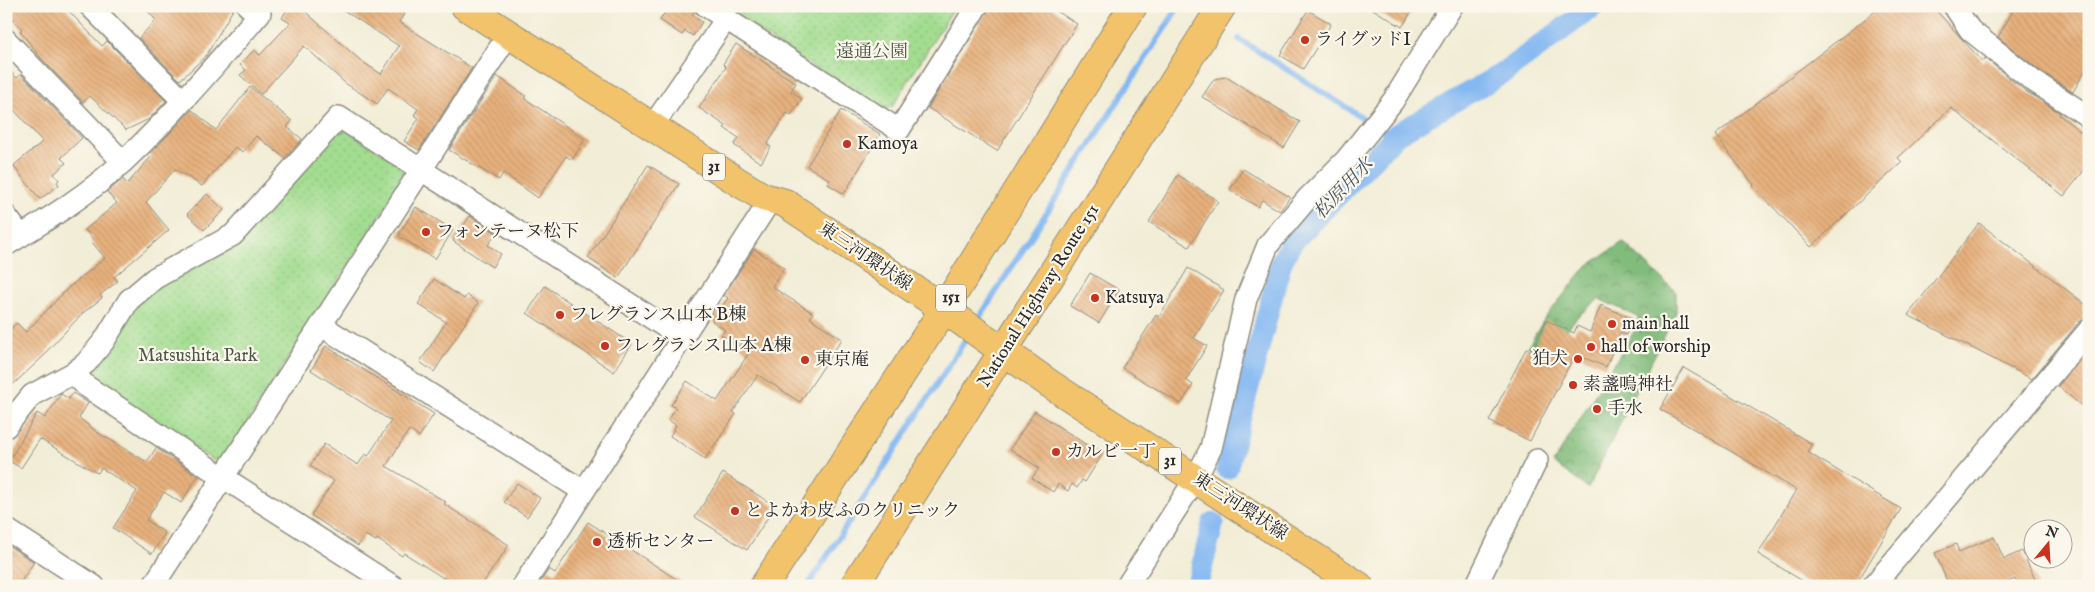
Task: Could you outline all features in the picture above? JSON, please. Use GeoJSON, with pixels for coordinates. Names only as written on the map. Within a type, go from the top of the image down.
{"type":"FeatureCollection","features":[{"type":"Feature","properties":{"kind":"main road","name":"東三河環状線"},"geometry":{"type":"LineString","coordinates":[[464,6],[740,184],[771,199],[785,203],[1062,392],[1359,586]]}},
{"type":"Feature","properties":{"kind":"main road","name":"151"},"geometry":{"type":"LineString","coordinates":[[764,586],[963,323],[1133,6]]}},
{"type":"Feature","properties":{"kind":"main road","name":"National Highway Route 151"},"geometry":{"type":"LineString","coordinates":[[854,586],[1222,6]]}},
{"type":"Feature","properties":{"kind":"street"},"geometry":{"type":"LineString","coordinates":[[90,6],[183,101]]}},
{"type":"Feature","properties":{"kind":"street"},"geometry":{"type":"LineString","coordinates":[[6,216],[14,240],[78,198],[123,162],[183,101],[260,13],[248,6]]}},
{"type":"Feature","properties":{"kind":"street"},"geometry":{"type":"LineString","coordinates":[[706,6],[899,130],[977,6]]}},
{"type":"Feature","properties":{"kind":"street"},"geometry":{"type":"LineString","coordinates":[[1127,586],[1196,478],[1211,448],[1246,299],[1268,245],[1307,199],[1346,160],[1393,100],[1452,6]]}},
{"type":"Feature","properties":{"kind":"street"},"geometry":{"type":"LineString","coordinates":[[1954,6],[1970,30],[2032,80],[2089,117]]}},
{"type":"Feature","properties":{"kind":"street"},"geometry":{"type":"LineString","coordinates":[[652,127],[726,19]]}},
{"type":"Feature","properties":{"kind":"street"},"geometry":{"type":"LineString","coordinates":[[153,586],[221,476],[322,326],[420,168],[508,35]]}},
{"type":"Feature","properties":{"kind":"street"},"geometry":{"type":"LineString","coordinates":[[6,40],[123,162]]}},
{"type":"Feature","properties":{"kind":"street"},"geometry":{"type":"LineString","coordinates":[[6,427],[32,395],[73,373],[86,363],[104,341],[129,300],[155,278],[233,235],[339,117],[681,337]]}},
{"type":"Feature","properties":{"kind":"street"},"geometry":{"type":"LineString","coordinates":[[523,586],[771,199]]}},
{"type":"Feature","properties":{"kind":"street"},"geometry":{"type":"LineString","coordinates":[[322,326],[583,491]]}},
{"type":"Feature","properties":{"kind":"street"},"geometry":{"type":"LineString","coordinates":[[1873,586],[2089,330]]}},
{"type":"Feature","properties":{"kind":"street"},"geometry":{"type":"LineString","coordinates":[[73,373],[86,386],[221,476],[393,586]]}},
{"type":"Feature","properties":{"kind":"street"},"geometry":{"type":"LineString","coordinates":[[1476,586],[1537,460]]}},
{"type":"Feature","properties":{"kind":"street"},"geometry":{"type":"LineString","coordinates":[[6,529],[94,586]]}},
{"type":"Feature","properties":{"kind":"green space","name":"遠通公園"},"geometry":{"type":"Polygon","coordinates":[[[720,6],[955,6],[892,107],[877,109],[720,6]]]}},
{"type":"Feature","properties":{"kind":"green space","name":"Matsushita Park"},"geometry":{"type":"Polygon","coordinates":[[[338,131],[346,131],[402,165],[404,178],[225,457],[213,460],[96,382],[92,373],[123,329],[134,305],[160,286],[212,257],[228,253],[338,131]]]}},
{"type":"Feature","properties":{"kind":"green space"},"geometry":{"type":"Polygon","coordinates":[[[1623,242],[1676,292],[1676,313],[1588,488],[1553,463],[1638,325],[1638,317],[1599,299],[1578,316],[1545,356],[1528,347],[1545,318],[1586,267],[1623,242]]]}},
{"type":"Feature","properties":{"kind":"building"},"geometry":{"type":"Polygon","coordinates":[[[6,6],[64,6],[102,46],[107,41],[166,101],[149,119],[126,130],[90,96],[83,102],[41,58],[20,31],[22,29],[6,11],[6,6]]]}},
{"type":"Feature","properties":{"kind":"building"},"geometry":{"type":"Polygon","coordinates":[[[143,6],[235,6],[206,56],[180,80],[139,38],[156,20],[143,6]]]}},
{"type":"Feature","properties":{"kind":"building"},"geometry":{"type":"Polygon","coordinates":[[[289,6],[299,6],[361,61],[381,74],[399,46],[337,6],[409,6],[399,22],[472,68],[419,150],[404,141],[419,118],[414,115],[418,109],[388,88],[377,104],[345,83],[304,46],[261,94],[240,75],[246,70],[240,65],[254,50],[260,55],[290,23],[282,18],[289,6]]]}},
{"type":"Feature","properties":{"kind":"building"},"geometry":{"type":"Polygon","coordinates":[[[669,6],[694,6],[695,11],[692,15],[702,22],[693,36],[685,31],[682,35],[660,20],[669,6]]]}},
{"type":"Feature","properties":{"kind":"building"},"geometry":{"type":"Polygon","coordinates":[[[990,6],[1049,6],[1077,24],[997,151],[928,108],[990,6]]]}},
{"type":"Feature","properties":{"kind":"building"},"geometry":{"type":"Polygon","coordinates":[[[1368,6],[1415,6],[1402,27],[1368,6]]]}},
{"type":"Feature","properties":{"kind":"building"},"geometry":{"type":"Polygon","coordinates":[[[1882,6],[1932,6],[1983,62],[1985,58],[2024,90],[2060,113],[2059,115],[2089,138],[2089,164],[2064,196],[1951,108],[1898,158],[1902,162],[1811,247],[1753,186],[1715,135],[1882,6]]]}},
{"type":"Feature","properties":{"kind":"building"},"geometry":{"type":"Polygon","coordinates":[[[2016,6],[2089,6],[2089,64],[2073,92],[2039,70],[1998,37],[2016,6]]]}},
{"type":"Feature","properties":{"kind":"building","name":"ライグッドI"},"geometry":{"type":"Polygon","coordinates":[[[1308,10],[1331,24],[1303,69],[1280,55],[1308,10]]]}},
{"type":"Feature","properties":{"kind":"building"},"geometry":{"type":"Polygon","coordinates":[[[736,44],[796,83],[791,91],[802,99],[791,115],[787,113],[767,145],[771,147],[761,163],[734,145],[739,138],[724,128],[726,126],[699,108],[726,67],[723,64],[736,44]]]}},
{"type":"Feature","properties":{"kind":"building"},"geometry":{"type":"Polygon","coordinates":[[[6,67],[17,78],[21,74],[82,138],[61,158],[66,163],[54,174],[59,180],[57,182],[59,185],[40,199],[13,166],[42,141],[6,101],[6,67]]]}},
{"type":"Feature","properties":{"kind":"building"},"geometry":{"type":"Polygon","coordinates":[[[497,76],[526,96],[524,98],[585,139],[572,160],[566,156],[538,198],[503,173],[499,180],[449,150],[497,76]]]}},
{"type":"Feature","properties":{"kind":"building"},"geometry":{"type":"Polygon","coordinates":[[[1226,77],[1300,122],[1284,148],[1202,97],[1214,79],[1226,77]]]}},
{"type":"Feature","properties":{"kind":"building"},"geometry":{"type":"Polygon","coordinates":[[[250,87],[292,121],[287,127],[302,139],[285,158],[256,136],[243,152],[235,147],[202,186],[175,169],[146,202],[169,230],[114,277],[118,281],[100,295],[102,298],[84,312],[47,353],[6,391],[6,333],[17,323],[26,332],[68,288],[105,258],[91,241],[93,239],[85,230],[117,203],[107,192],[123,179],[127,184],[151,157],[149,155],[192,110],[216,130],[250,87]]]}},
{"type":"Feature","properties":{"kind":"building","name":"Kamoya"},"geometry":{"type":"Polygon","coordinates":[[[841,110],[880,134],[844,194],[828,184],[830,180],[807,166],[841,110]]]}},
{"type":"Feature","properties":{"kind":"building"},"geometry":{"type":"Polygon","coordinates":[[[648,165],[679,184],[618,278],[588,258],[648,165]]]}},
{"type":"Feature","properties":{"kind":"building"},"geometry":{"type":"Polygon","coordinates":[[[1243,169],[1290,197],[1280,211],[1262,200],[1258,207],[1230,190],[1243,169]]]}},
{"type":"Feature","properties":{"kind":"building"},"geometry":{"type":"Polygon","coordinates":[[[1178,175],[1218,201],[1189,247],[1149,222],[1178,175]]]}},
{"type":"Feature","properties":{"kind":"building"},"geometry":{"type":"Polygon","coordinates":[[[207,194],[224,210],[204,230],[187,214],[207,194]]]}},
{"type":"Feature","properties":{"kind":"building","name":"フォンテーヌ松下"},"geometry":{"type":"Polygon","coordinates":[[[416,207],[453,230],[435,259],[400,237],[399,234],[416,207]]]}},
{"type":"Feature","properties":{"kind":"building"},"geometry":{"type":"Polygon","coordinates":[[[470,216],[496,233],[488,245],[501,254],[492,267],[453,241],[470,216]]]}},
{"type":"Feature","properties":{"kind":"building"},"geometry":{"type":"Polygon","coordinates":[[[1979,223],[2089,307],[2089,318],[2079,322],[2032,379],[1908,315],[1979,223]]]}},
{"type":"Feature","properties":{"kind":"building"},"geometry":{"type":"Polygon","coordinates":[[[754,249],[784,268],[772,287],[813,313],[810,318],[842,339],[800,402],[758,375],[733,412],[736,414],[705,459],[670,436],[676,425],[668,420],[676,408],[671,405],[687,381],[717,401],[749,353],[721,335],[725,330],[712,321],[728,298],[724,295],[754,249]]]}},
{"type":"Feature","properties":{"kind":"building"},"geometry":{"type":"Polygon","coordinates":[[[1188,268],[1224,290],[1194,338],[1207,346],[1186,380],[1193,385],[1181,404],[1122,368],[1156,315],[1159,317],[1188,268]]]}},
{"type":"Feature","properties":{"kind":"building","name":"Katsuya"},"geometry":{"type":"Polygon","coordinates":[[[1090,273],[1119,290],[1099,323],[1070,306],[1090,273]]]}},
{"type":"Feature","properties":{"kind":"building"},"geometry":{"type":"Polygon","coordinates":[[[434,279],[464,299],[467,295],[478,303],[434,372],[420,362],[446,322],[418,304],[434,279]]]}},
{"type":"Feature","properties":{"kind":"building"},"geometry":{"type":"Polygon","coordinates":[[[545,286],[632,344],[614,372],[527,313],[545,286]]]}},
{"type":"Feature","properties":{"kind":"building"},"geometry":{"type":"Polygon","coordinates":[[[1601,305],[1633,319],[1626,335],[1620,333],[1606,367],[1575,354],[1530,441],[1489,421],[1526,349],[1533,352],[1546,320],[1574,333],[1577,326],[1590,332],[1601,305]]]}},
{"type":"Feature","properties":{"kind":"building"},"geometry":{"type":"Polygon","coordinates":[[[326,346],[434,414],[419,437],[409,430],[386,466],[446,502],[444,504],[509,545],[481,586],[441,586],[445,579],[404,553],[402,556],[377,539],[376,541],[365,535],[358,546],[311,515],[334,481],[310,466],[324,444],[358,465],[365,454],[368,456],[391,421],[311,370],[326,346]]]}},
{"type":"Feature","properties":{"kind":"building"},"geometry":{"type":"Polygon","coordinates":[[[2089,350],[2089,412],[2058,386],[2089,350]]]}},
{"type":"Feature","properties":{"kind":"building"},"geometry":{"type":"Polygon","coordinates":[[[1684,368],[1812,444],[1807,452],[1901,509],[1855,586],[1811,586],[1758,554],[1796,490],[1660,409],[1684,368]]]}},
{"type":"Feature","properties":{"kind":"building"},"geometry":{"type":"Polygon","coordinates":[[[73,393],[88,403],[79,418],[97,432],[147,462],[156,448],[198,476],[181,503],[164,492],[146,520],[165,533],[152,554],[113,528],[137,491],[101,468],[98,473],[95,472],[40,439],[21,468],[9,461],[37,413],[45,418],[61,394],[69,399],[73,393]]]}},
{"type":"Feature","properties":{"kind":"building","name":"カルビ一丁"},"geometry":{"type":"Polygon","coordinates":[[[1035,411],[1102,455],[1085,482],[1082,480],[1077,488],[1072,484],[1068,491],[1058,484],[1053,492],[1032,478],[1039,468],[1010,449],[1035,411]]]}},
{"type":"Feature","properties":{"kind":"building","name":"とよかわ皮ふのクリニック"},"geometry":{"type":"Polygon","coordinates":[[[723,473],[775,506],[747,550],[695,517],[723,473]]]}},
{"type":"Feature","properties":{"kind":"building"},"geometry":{"type":"Polygon","coordinates":[[[517,483],[540,498],[527,517],[504,502],[517,483]]]}},
{"type":"Feature","properties":{"kind":"building","name":"透析センター"},"geometry":{"type":"Polygon","coordinates":[[[588,522],[687,586],[538,586],[549,569],[555,573],[588,522]]]}},
{"type":"Feature","properties":{"kind":"building"},"geometry":{"type":"Polygon","coordinates":[[[1994,537],[2004,559],[2022,551],[2022,570],[2031,570],[2038,586],[2018,586],[2015,579],[1999,586],[1949,586],[1935,553],[1956,544],[1959,552],[1994,537]]]}},
{"type":"Feature","properties":{"kind":"building"},"geometry":{"type":"Polygon","coordinates":[[[6,544],[34,562],[18,586],[6,586],[6,544]]]}},
{"type":"Feature","properties":{"kind":"waterway"},"geometry":{"type":"LineString","coordinates":[[976,323],[1179,6]]}},
{"type":"Feature","properties":{"kind":"waterway","name":"松原用水"},"geometry":{"type":"LineString","coordinates":[[1227,468],[1281,263],[1292,242],[1397,134],[1503,73],[1594,6]]}},
{"type":"Feature","properties":{"kind":"waterway"},"geometry":{"type":"LineString","coordinates":[[1239,39],[1363,118]]}},
{"type":"Feature","properties":{"kind":"waterway"},"geometry":{"type":"LineString","coordinates":[[1383,131],[1397,134]]}},
{"type":"Feature","properties":{"kind":"waterway"},"geometry":{"type":"LineString","coordinates":[[808,586],[969,334]]}},
{"type":"Feature","properties":{"kind":"waterway","name":"松原用水"},"geometry":{"type":"LineString","coordinates":[[1197,586],[1213,523]]}},
{"type":"Feature","properties":{"kind":"place","name":"ライグッドI"},"geometry":{"type":"Point","coordinates":[1305,40]}},
{"type":"Feature","properties":{"kind":"place","name":"Kamoya"},"geometry":{"type":"Point","coordinates":[847,144]}},
{"type":"Feature","properties":{"kind":"place","name":"フォンテーヌ松下"},"geometry":{"type":"Point","coordinates":[426,232]}},
{"type":"Feature","properties":{"kind":"place","name":"Katsuya"},"geometry":{"type":"Point","coordinates":[1095,298]}},
{"type":"Feature","properties":{"kind":"place","name":"フレグランス山本 B棟"},"geometry":{"type":"Point","coordinates":[560,315]}},
{"type":"Feature","properties":{"kind":"place","name":"main hall"},"geometry":{"type":"Point","coordinates":[1612,324]}},
{"type":"Feature","properties":{"kind":"place","name":"フレグランス山本 A棟"},"geometry":{"type":"Point","coordinates":[605,346]}},
{"type":"Feature","properties":{"kind":"place","name":"hall of worship"},"geometry":{"type":"Point","coordinates":[1591,347]}},
{"type":"Feature","properties":{"kind":"place","name":"狛犬"},"geometry":{"type":"Point","coordinates":[1578,359]}},
{"type":"Feature","properties":{"kind":"place","name":"東京庵"},"geometry":{"type":"Point","coordinates":[805,360]}},
{"type":"Feature","properties":{"kind":"place","name":"素盞嗚神社"},"geometry":{"type":"Point","coordinates":[1573,385]}},
{"type":"Feature","properties":{"kind":"place","name":"手水"},"geometry":{"type":"Point","coordinates":[1597,409]}},
{"type":"Feature","properties":{"kind":"place","name":"カルビ一丁"},"geometry":{"type":"Point","coordinates":[1056,452]}},
{"type":"Feature","properties":{"kind":"place","name":"とよかわ皮ふのクリニック"},"geometry":{"type":"Point","coordinates":[735,511]}},
{"type":"Feature","properties":{"kind":"place","name":"透析センター"},"geometry":{"type":"Point","coordinates":[597,542]}}]}
